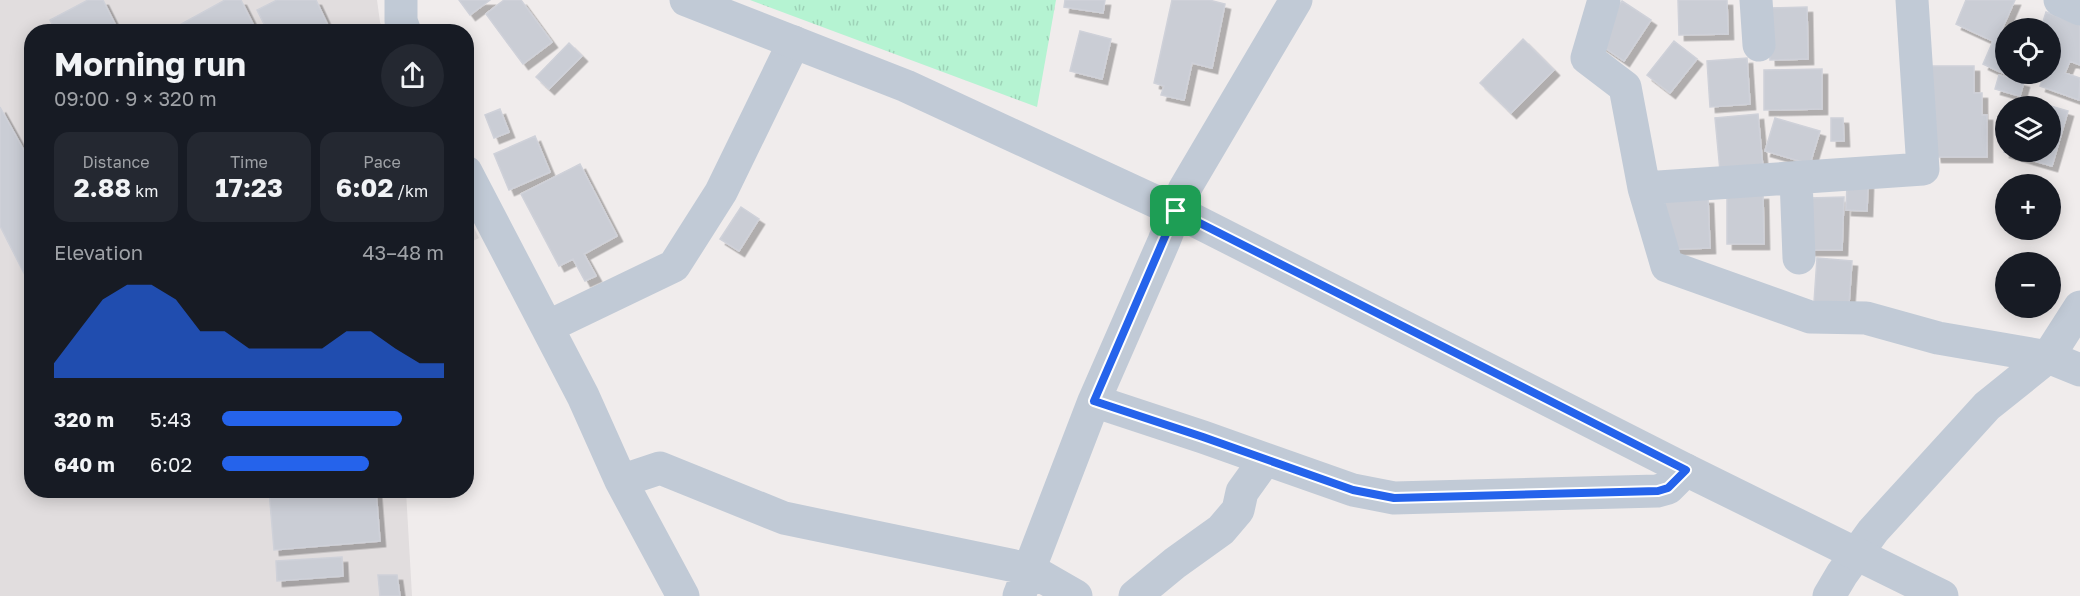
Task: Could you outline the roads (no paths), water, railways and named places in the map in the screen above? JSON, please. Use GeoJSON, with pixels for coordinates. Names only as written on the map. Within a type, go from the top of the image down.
{"type":"FeatureCollection","features":[{"type":"Feature","properties":{"kind":"street"},"geometry":{"type":"LineString","coordinates":[[401,0],[402,24]]}},
{"type":"Feature","properties":{"kind":"street"},"geometry":{"type":"LineString","coordinates":[[686,0],[906,86],[1176,211],[1686,470],[1942,596]]}},
{"type":"Feature","properties":{"kind":"street"},"geometry":{"type":"LineString","coordinates":[[1024,583],[1094,401],[1184,190],[1296,0]]}},
{"type":"Feature","properties":{"kind":"street"},"geometry":{"type":"LineString","coordinates":[[1604,0],[1587,58],[1625,87],[1644,188],[1667,266],[1810,317],[1866,318],[1938,338],[2048,357],[2080,370]]}},
{"type":"Feature","properties":{"kind":"street"},"geometry":{"type":"LineString","coordinates":[[1756,0],[1759,45]]}},
{"type":"Feature","properties":{"kind":"street"},"geometry":{"type":"LineString","coordinates":[[1644,188],[1923,169],[1912,0]]}},
{"type":"Feature","properties":{"kind":"street"},"geometry":{"type":"LineString","coordinates":[[2061,0],[2080,9]]}},
{"type":"Feature","properties":{"kind":"street"},"geometry":{"type":"LineString","coordinates":[[547,327],[674,266],[721,192],[795,42]]}},
{"type":"Feature","properties":{"kind":"street"},"geometry":{"type":"LineString","coordinates":[[1796,178],[1799,258]]}},
{"type":"Feature","properties":{"kind":"street"},"geometry":{"type":"LineString","coordinates":[[474,186],[583,396],[621,481],[683,596]]}},
{"type":"Feature","properties":{"kind":"street"},"geometry":{"type":"LineString","coordinates":[[1829,596],[1873,531],[1987,406],[2048,357],[2080,307]]}},
{"type":"Feature","properties":{"kind":"street"},"geometry":{"type":"LineString","coordinates":[[1094,401],[1353,490],[1394,498],[1658,491],[1668,488],[1686,470]]}},
{"type":"Feature","properties":{"kind":"street"},"geometry":{"type":"LineString","coordinates":[[1135,596],[1175,563],[1221,530],[1238,510],[1242,492],[1265,460]]}},
{"type":"Feature","properties":{"kind":"street"},"geometry":{"type":"LineString","coordinates":[[621,481],[660,468],[784,518],[1076,596]]}}]}
